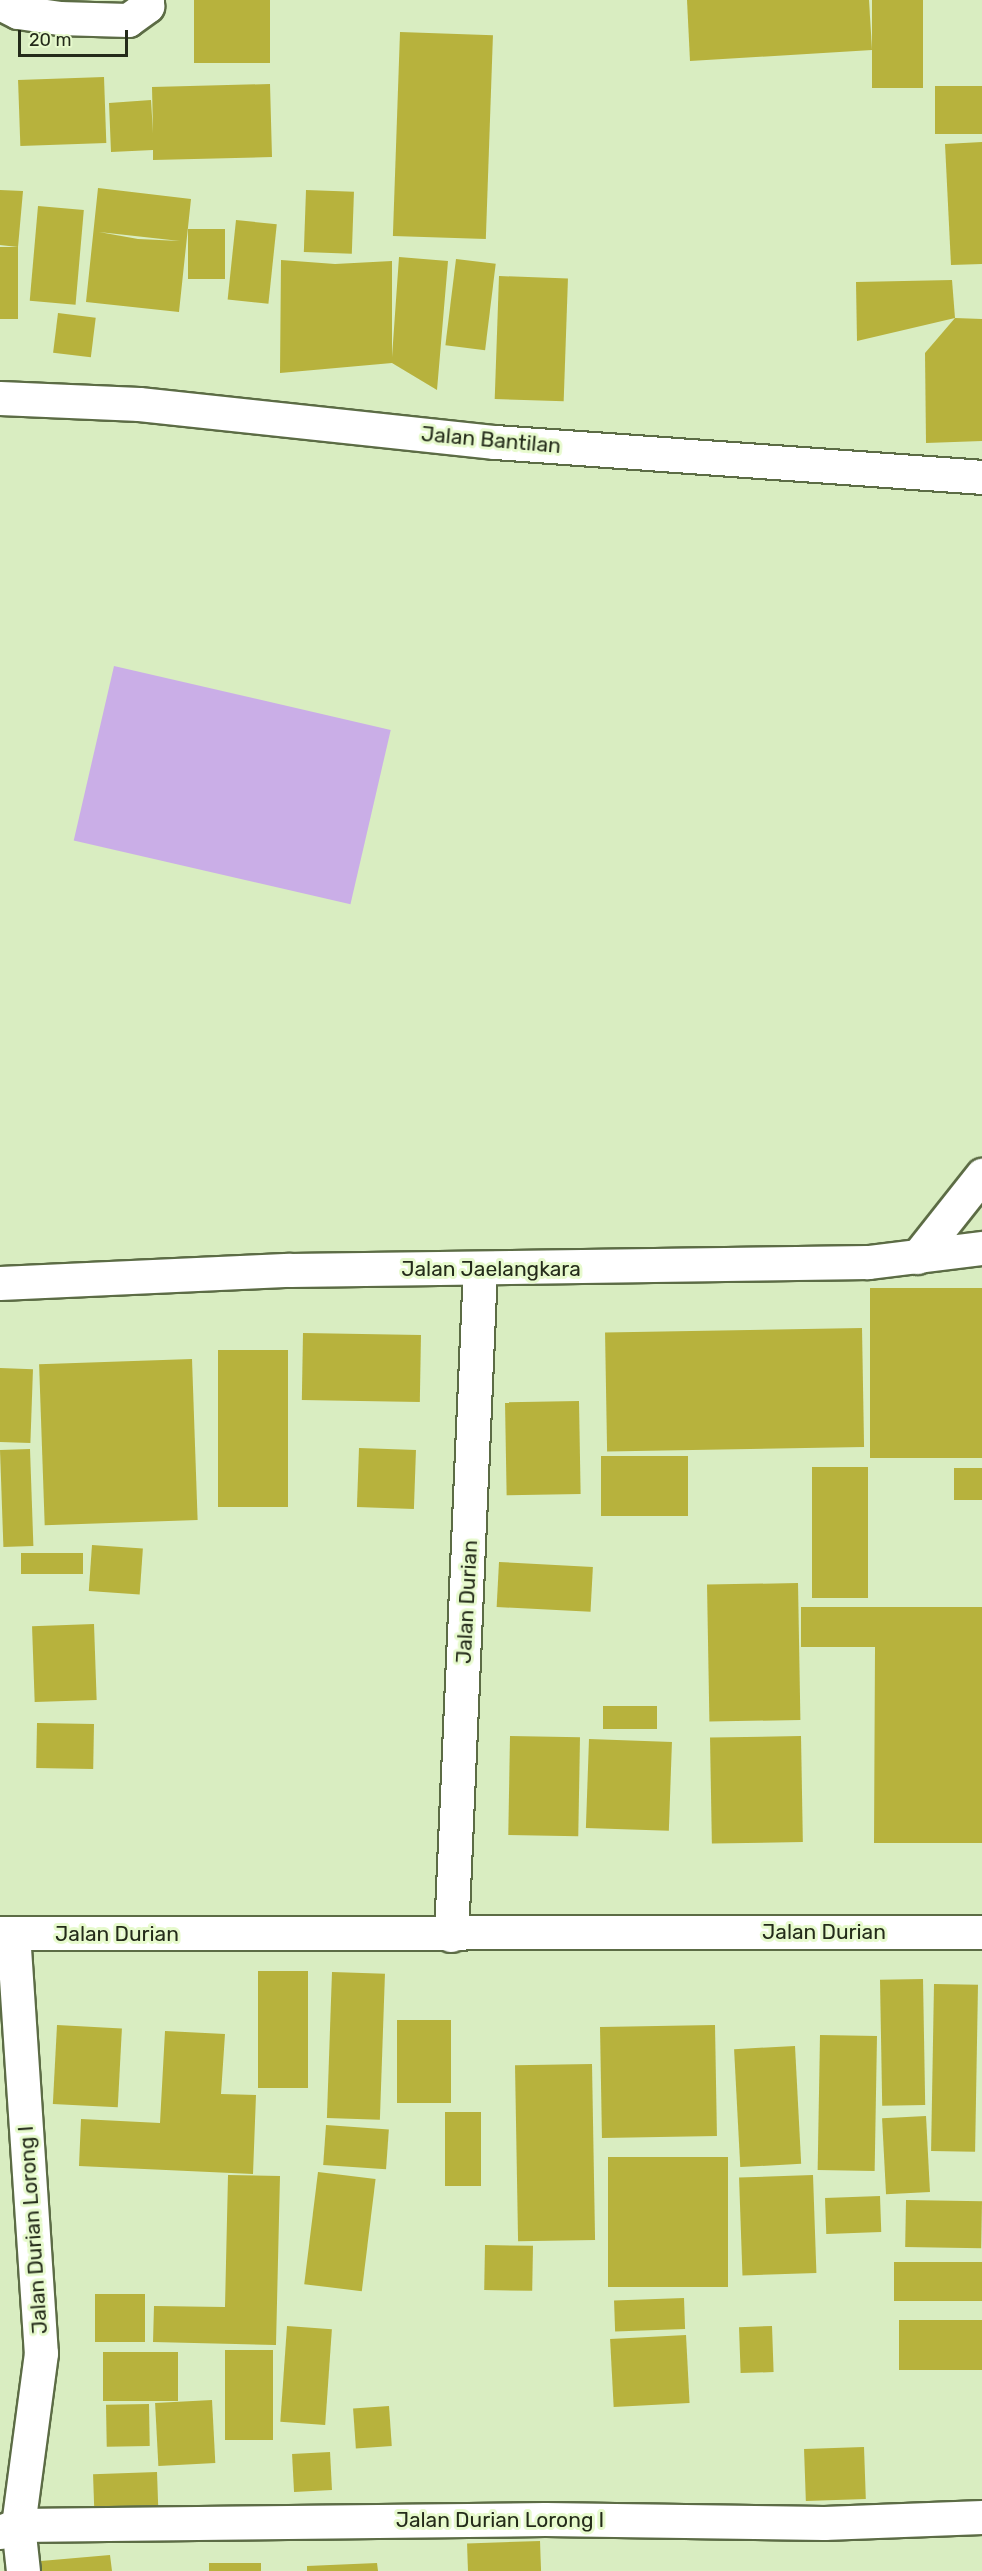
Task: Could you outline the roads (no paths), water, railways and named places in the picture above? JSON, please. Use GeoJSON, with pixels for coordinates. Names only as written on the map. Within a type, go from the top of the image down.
{"type":"FeatureCollection","features":[{"type":"Feature","properties":{"kind":"street"},"geometry":{"type":"LineString","coordinates":[[0,3],[18,12],[59,18],[128,20],[147,6],[147,0]]}},
{"type":"Feature","properties":{"kind":"street","name":"Jalan Bantilan"},"geometry":{"type":"LineString","coordinates":[[0,398],[139,404],[495,442],[982,477]]}},
{"type":"Feature","properties":{"kind":"street"},"geometry":{"type":"LineString","coordinates":[[916,1257],[982,1175]]}},
{"type":"Feature","properties":{"kind":"street","name":"Jalan Jaelangkara"},"geometry":{"type":"LineString","coordinates":[[0,1283],[290,1270],[868,1262],[982,1248]]}},
{"type":"Feature","properties":{"kind":"street","name":"Jalan Durian"},"geometry":{"type":"LineString","coordinates":[[451,1935],[480,1269]]}},
{"type":"Feature","properties":{"kind":"street","name":"Jalan Durian"},"geometry":{"type":"LineString","coordinates":[[6,1933],[451,1935],[982,1932]]}},
{"type":"Feature","properties":{"kind":"street","name":"Jalan Durian Lorong I"},"geometry":{"type":"LineString","coordinates":[[6,1933],[42,2353],[9,2529],[23,2571]]}},
{"type":"Feature","properties":{"kind":"street","name":"Jalan Durian Lorong I"},"geometry":{"type":"LineString","coordinates":[[9,2529],[545,2519],[824,2523],[982,2517]]}}]}
